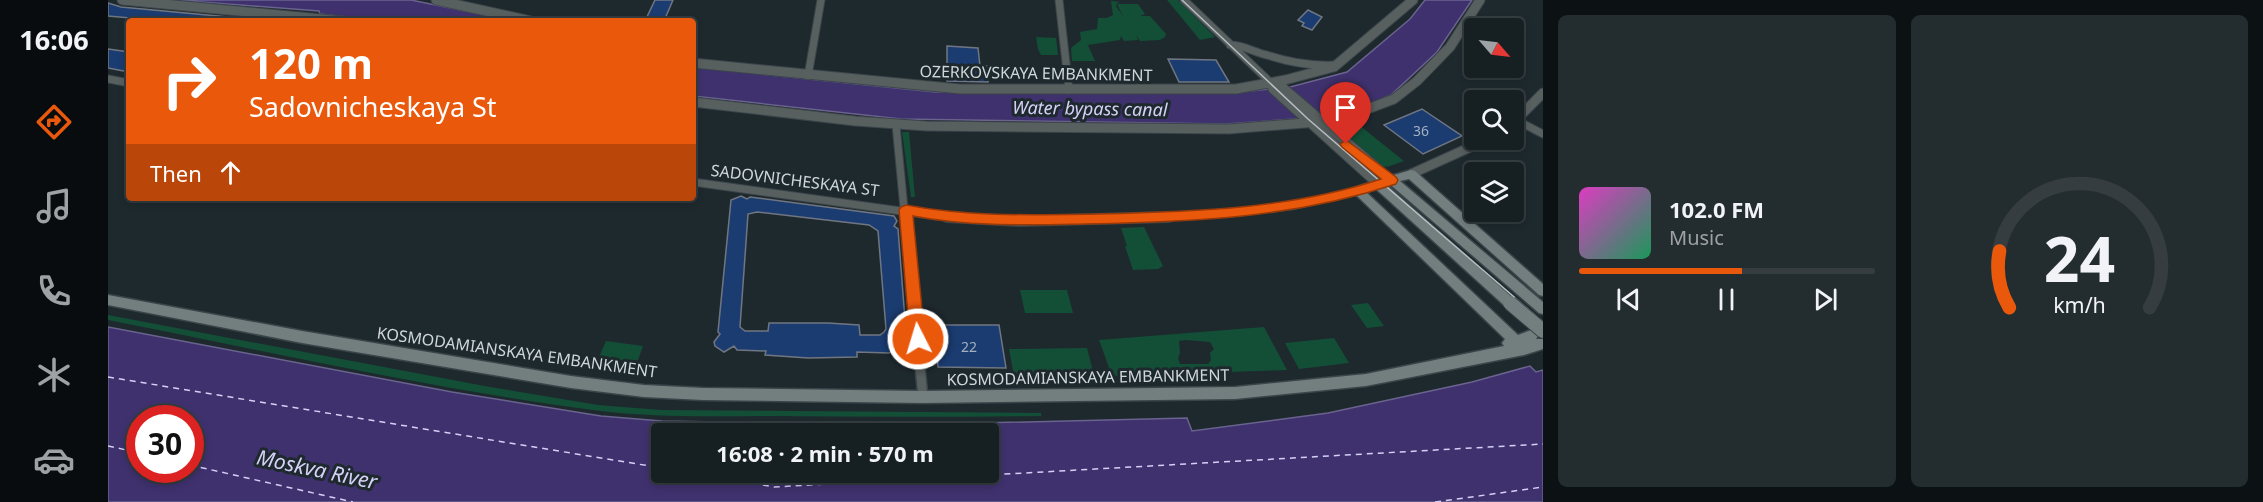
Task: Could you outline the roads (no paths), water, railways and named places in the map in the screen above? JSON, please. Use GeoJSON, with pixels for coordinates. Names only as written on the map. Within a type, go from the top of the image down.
{"type":"FeatureCollection","features":[{"type":"Feature","properties":{"kind":"main road"},"geometry":{"type":"LineString","coordinates":[[1391,180],[1411,174],[1543,291]]}},
{"type":"Feature","properties":{"kind":"main road"},"geometry":{"type":"LineString","coordinates":[[1391,180],[1543,309]]}},
{"type":"Feature","properties":{"kind":"main road"},"geometry":{"type":"LineString","coordinates":[[1519,345],[1358,191],[1378,184],[1510,303],[1538,337]]}},
{"type":"Feature","properties":{"kind":"main road","name":"KOSMODAMIANSKAYA EMBANKMENT"},"geometry":{"type":"LineString","coordinates":[[108,300],[418,358],[644,391],[923,397],[1241,393],[1366,380],[1462,360],[1519,345],[1538,337]]}},
{"type":"Feature","properties":{"kind":"street"},"geometry":{"type":"LineString","coordinates":[[122,0],[302,18]]}},
{"type":"Feature","properties":{"kind":"street"},"geometry":{"type":"LineString","coordinates":[[436,0],[517,18]]}},
{"type":"Feature","properties":{"kind":"street"},"geometry":{"type":"LineString","coordinates":[[808,76],[820,0]]}},
{"type":"Feature","properties":{"kind":"street"},"geometry":{"type":"LineString","coordinates":[[1059,0],[1069,90]]}},
{"type":"Feature","properties":{"kind":"street"},"geometry":{"type":"LineString","coordinates":[[1184,0],[1378,184],[1391,180]]}},
{"type":"Feature","properties":{"kind":"street","name":"OZERKOVSKAYA EMBANKMENT"},"geometry":{"type":"LineString","coordinates":[[696,63],[960,89],[1225,90],[1276,87],[1336,64],[1413,0]]}},
{"type":"Feature","properties":{"kind":"street"},"geometry":{"type":"LineString","coordinates":[[696,102],[896,124],[980,128],[1217,129],[1312,120],[1362,111],[1394,99],[1417,81],[1450,47],[1480,0]]}},
{"type":"Feature","properties":{"kind":"street"},"geometry":{"type":"LineString","coordinates":[[1230,45],[1249,46],[1262,54],[1294,61],[1327,66],[1336,64]]}},
{"type":"Feature","properties":{"kind":"street"},"geometry":{"type":"LineString","coordinates":[[1294,61],[1310,67],[1311,73]]}},
{"type":"Feature","properties":{"kind":"street"},"geometry":{"type":"LineString","coordinates":[[108,79],[126,82]]}},
{"type":"Feature","properties":{"kind":"street"},"geometry":{"type":"LineString","coordinates":[[1524,112],[1543,93]]}},
{"type":"Feature","properties":{"kind":"street"},"geometry":{"type":"LineString","coordinates":[[1312,120],[1391,180]]}},
{"type":"Feature","properties":{"kind":"street"},"geometry":{"type":"LineString","coordinates":[[896,124],[923,397]]}},
{"type":"Feature","properties":{"kind":"street"},"geometry":{"type":"LineString","coordinates":[[1524,125],[1543,134]]}},
{"type":"Feature","properties":{"kind":"street"},"geometry":{"type":"LineString","coordinates":[[1411,174],[1464,150]]}},
{"type":"Feature","properties":{"kind":"street","name":"SADOVNICHESKAYA ST"},"geometry":{"type":"LineString","coordinates":[[696,182],[944,217],[997,220],[1175,217],[1291,206],[1358,191]]}},
{"type":"Feature","properties":{"kind":"water"},"geometry":{"type":"Polygon","coordinates":[[[176,0],[411,0],[499,18],[355,18],[320,14],[319,11],[176,0]]]}},
{"type":"Feature","properties":{"kind":"water","name":"Water bypass canal"},"geometry":{"type":"Polygon","coordinates":[[[1425,0],[1472,0],[1437,52],[1391,95],[1367,105],[1295,119],[1226,124],[901,119],[696,96],[696,67],[935,92],[1232,93],[1290,87],[1347,72],[1410,19],[1425,0]]]}},
{"type":"Feature","properties":{"kind":"water","name":"Moskva River"},"geometry":{"type":"Polygon","coordinates":[[[108,327],[452,392],[601,416],[662,421],[780,423],[651,423],[651,483],[999,483],[999,423],[980,423],[1187,418],[1192,431],[1328,413],[1472,382],[1530,366],[1536,372],[1543,370],[1543,502],[108,502],[108,327]]]}},
{"type":"Feature","properties":{"kind":"tram line"},"geometry":{"type":"LineString","coordinates":[[1182,0],[1308,119],[1543,322]]}}]}
